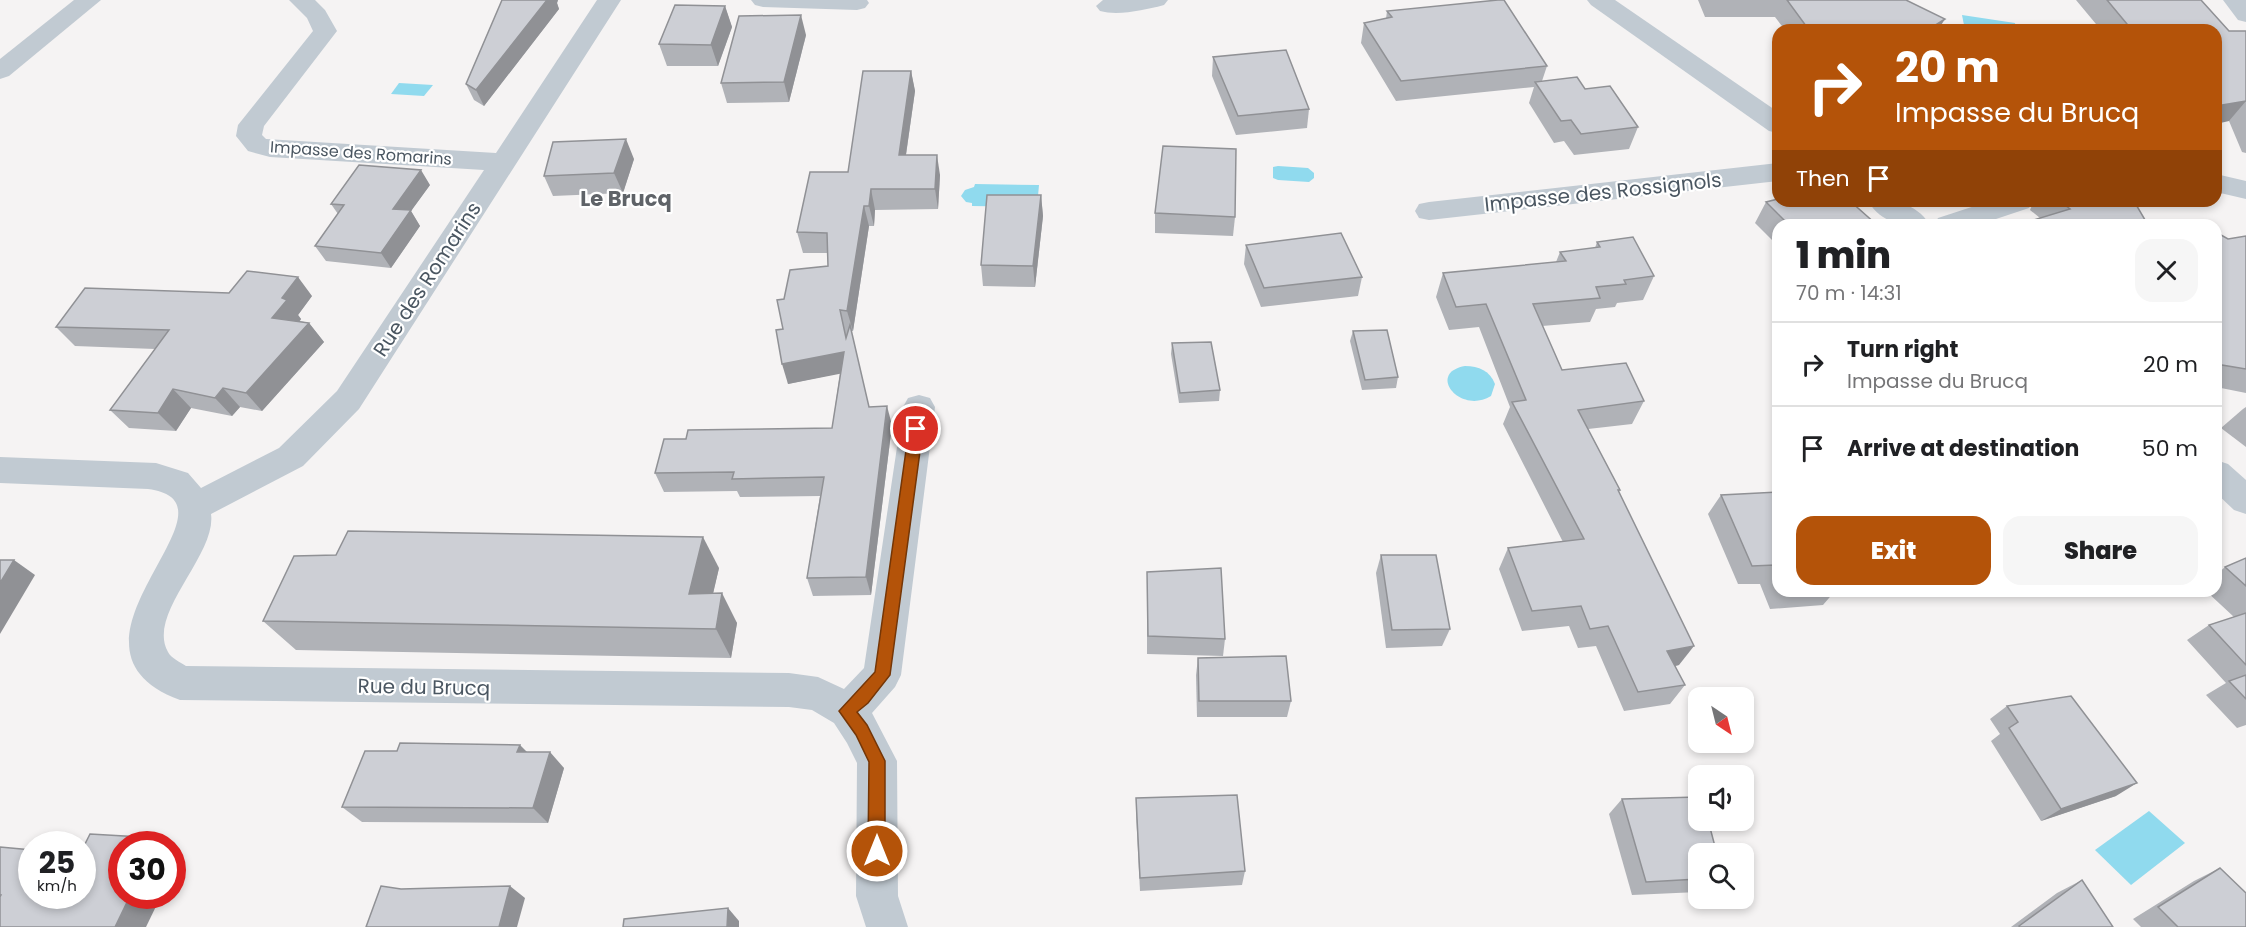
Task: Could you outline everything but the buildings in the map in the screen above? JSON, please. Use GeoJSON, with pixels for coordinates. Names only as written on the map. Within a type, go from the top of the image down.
{"type":"FeatureCollection","features":[{"type":"Feature","properties":{"kind":"street"},"geometry":{"type":"LineString","coordinates":[[0,71],[89,0]]}},
{"type":"Feature","properties":{"kind":"street","name":"Impasse des Romarins"},"geometry":{"type":"LineString","coordinates":[[301,0],[317,15],[325,31],[251,125],[249,136],[257,145],[270,148],[503,162]]}},
{"type":"Feature","properties":{"kind":"street","name":"Rue des Romarins"},"geometry":{"type":"LineString","coordinates":[[194,507],[291,457],[348,400],[609,0]]}},
{"type":"Feature","properties":{"kind":"street"},"geometry":{"type":"LineString","coordinates":[[763,0],[857,3]]}},
{"type":"Feature","properties":{"kind":"street"},"geometry":{"type":"LineString","coordinates":[[1108,6],[1156,0]]}},
{"type":"Feature","properties":{"kind":"street"},"geometry":{"type":"LineString","coordinates":[[1599,0],[1772,121]]}},
{"type":"Feature","properties":{"kind":"street"},"geometry":{"type":"LineString","coordinates":[[2235,0],[2246,15]]}},
{"type":"Feature","properties":{"kind":"street","name":"Impasse des Rossignols"},"geometry":{"type":"LineString","coordinates":[[1429,211],[1772,173]]}},
{"type":"Feature","properties":{"kind":"street"},"geometry":{"type":"LineString","coordinates":[[2222,184],[2246,190]]}},
{"type":"Feature","properties":{"kind":"street"},"geometry":{"type":"LineString","coordinates":[[1890,207],[1908,219]]}},
{"type":"Feature","properties":{"kind":"street"},"geometry":{"type":"LineString","coordinates":[[1966,219],[2001,207]]}},
{"type":"Feature","properties":{"kind":"street"},"geometry":{"type":"LineString","coordinates":[[847,711],[882,675],[919,407]]}},
{"type":"Feature","properties":{"kind":"street"},"geometry":{"type":"LineString","coordinates":[[0,470],[145,475],[175,481],[186,491],[194,507]]}},
{"type":"Feature","properties":{"kind":"street"},"geometry":{"type":"LineString","coordinates":[[2222,478],[2246,500]]}},
{"type":"Feature","properties":{"kind":"street","name":"Rue du Brucq"},"geometry":{"type":"LineString","coordinates":[[194,507],[192,535],[148,617],[145,633],[150,657],[162,670],[180,683],[789,690],[818,694],[847,711],[861,730],[877,761],[877,896],[887,927]]}},
{"type":"Feature","properties":{"kind":"water"},"geometry":{"type":"Polygon","coordinates":[[[1962,15],[2015,24],[1964,24],[1962,15]]]}},
{"type":"Feature","properties":{"kind":"water"},"geometry":{"type":"Polygon","coordinates":[[[399,83],[433,85],[424,96],[391,94],[399,83]]]}},
{"type":"Feature","properties":{"kind":"water"},"geometry":{"type":"Polygon","coordinates":[[[1273,167],[1308,168],[1314,173],[1314,178],[1309,182],[1278,180],[1273,178],[1273,167]]]}},
{"type":"Feature","properties":{"kind":"water"},"geometry":{"type":"Polygon","coordinates":[[[975,184],[1039,185],[1037,207],[972,206],[972,203],[966,202],[961,196],[965,190],[974,187],[975,184]]]}},
{"type":"Feature","properties":{"kind":"water"},"geometry":{"type":"Polygon","coordinates":[[[1465,366],[1479,368],[1490,376],[1495,384],[1491,396],[1479,400],[1468,400],[1452,391],[1448,384],[1448,376],[1454,370],[1465,366]]]}},
{"type":"Feature","properties":{"kind":"water"},"geometry":{"type":"Polygon","coordinates":[[[2149,811],[2185,843],[2131,885],[2095,850],[2149,811]]]}},
{"type":"Feature","properties":{"kind":"district","name":"Le Brucq"},"geometry":{"type":"Point","coordinates":[626,198]}},
{"type":"Feature","properties":{"kind":"route"},"geometry":{"type":"LineString","coordinates":[[877,851],[877,761],[861,730],[847,711],[882,675],[916,429]]}}]}
